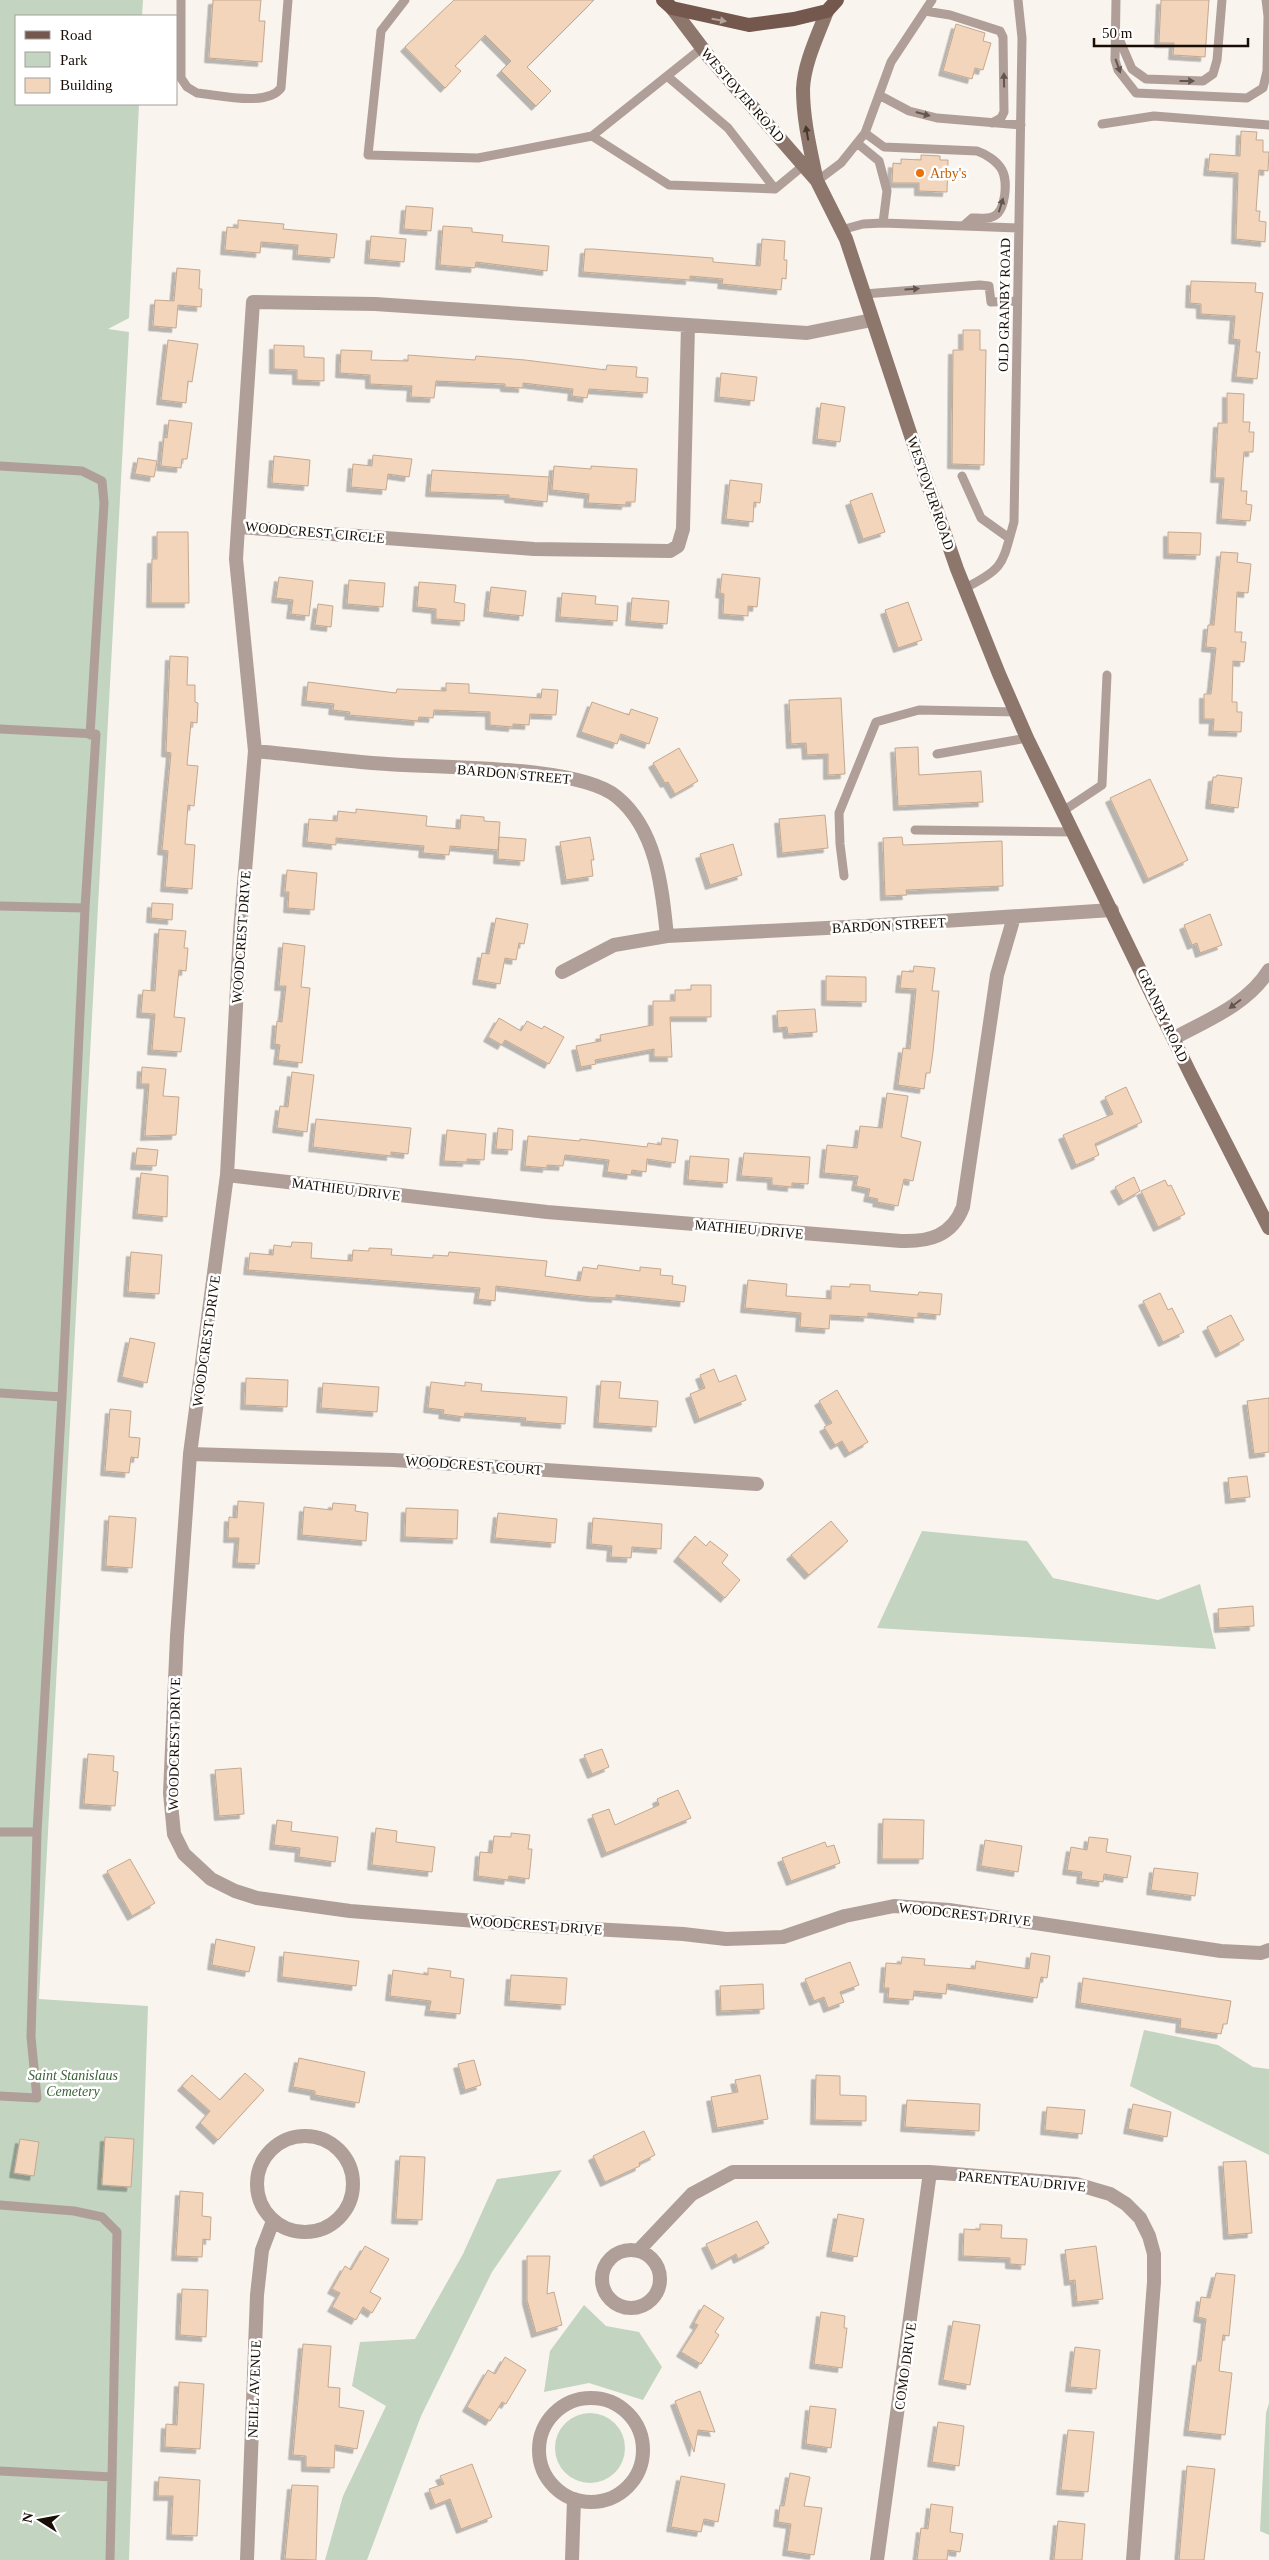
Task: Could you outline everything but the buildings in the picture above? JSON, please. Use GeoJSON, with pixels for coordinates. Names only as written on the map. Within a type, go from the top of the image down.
{"type":"FeatureCollection","features":[{"type":"Feature","properties":{"kind":"main road"},"geometry":{"type":"LineString","coordinates":[[667,4],[748,25],[794,19],[827,11],[837,0]]}},
{"type":"Feature","properties":{"kind":"main road","name":"WESTOVER ROAD"},"geometry":{"type":"LineString","coordinates":[[667,4],[702,48],[817,181],[841,230],[965,588],[1027,738],[1061,806]]}},
{"type":"Feature","properties":{"kind":"main road","name":"WESTOVER ROAD"},"geometry":{"type":"LineString","coordinates":[[817,181],[806,128],[803,88],[812,48],[827,11]]}},
{"type":"Feature","properties":{"kind":"main road","name":"GRANBY ROAD"},"geometry":{"type":"LineString","coordinates":[[1061,806],[1269,1228]]}},
{"type":"Feature","properties":{"kind":"street","name":"WOODCREST CIRCLE"},"geometry":{"type":"LineString","coordinates":[[688,325],[683,529],[678,546],[670,551],[534,548],[238,527],[253,302],[375,304],[688,325],[807,333],[872,320]]}},
{"type":"Feature","properties":{"kind":"street","name":"WOODCREST DRIVE"},"geometry":{"type":"LineString","coordinates":[[238,527],[236,560],[255,751],[240,931],[227,1175],[190,1454],[177,1636],[171,1811],[174,1834],[184,1854],[200,1871],[222,1886],[257,1898],[350,1911],[539,1926],[683,1934],[726,1939],[783,1937],[845,1916],[894,1906],[949,1910],[1221,1951],[1261,1953],[1269,1950]]}},
{"type":"Feature","properties":{"kind":"street","name":"BARDON STREET"},"geometry":{"type":"LineString","coordinates":[[255,751],[386,764],[545,774],[587,781],[606,788],[630,809],[649,841],[660,885],[667,936]]}},
{"type":"Feature","properties":{"kind":"street","name":"BARDON STREET"},"geometry":{"type":"LineString","coordinates":[[562,972],[614,945],[667,936],[1112,910]]}},
{"type":"Feature","properties":{"kind":"street","name":"MATHIEU DRIVE"},"geometry":{"type":"LineString","coordinates":[[227,1175],[547,1212],[900,1241],[926,1241],[947,1231],[957,1220],[963,1207],[997,975],[1014,917]]}},
{"type":"Feature","properties":{"kind":"street"},"geometry":{"type":"LineString","coordinates":[[1174,1038],[1226,1011],[1248,995],[1269,970]]}},
{"type":"Feature","properties":{"kind":"street","name":"WOODCREST COURT"},"geometry":{"type":"LineString","coordinates":[[190,1454],[394,1460],[757,1484]]}},
{"type":"Feature","properties":{"kind":"street"},"geometry":{"type":"LineString","coordinates":[[307,2137],[329,2142],[341,2152],[349,2165],[353,2180],[352,2195],[345,2210],[334,2223],[320,2231],[303,2233],[287,2229],[273,2221],[262,2208],[257,2192],[257,2175],[263,2161],[272,2149],[285,2140],[307,2137]]}},
{"type":"Feature","properties":{"kind":"street","name":"PARENTEAU DRIVE"},"geometry":{"type":"LineString","coordinates":[[638,2251],[692,2194],[733,2172],[930,2172],[1093,2187],[1110,2194],[1126,2204],[1143,2224],[1154,2254],[1154,2282],[1134,2560]]}},
{"type":"Feature","properties":{"kind":"street","name":"COMO DRIVE"},"geometry":{"type":"LineString","coordinates":[[877,2560],[930,2172]]}},
{"type":"Feature","properties":{"kind":"street","name":"NEILL AVENUE"},"geometry":{"type":"LineString","coordinates":[[247,2560],[257,2295],[262,2250],[273,2221]]}},
{"type":"Feature","properties":{"kind":"street"},"geometry":{"type":"LineString","coordinates":[[638,2251],[654,2262],[658,2271],[658,2290],[646,2304],[628,2308],[611,2301],[605,2293],[602,2275],[611,2258],[619,2252],[638,2251]]}},
{"type":"Feature","properties":{"kind":"street"},"geometry":{"type":"LineString","coordinates":[[599,2398],[616,2404],[629,2415],[639,2430],[642,2447],[640,2465],[633,2480],[621,2492],[607,2499],[590,2502],[574,2499],[559,2491],[548,2479],[541,2464],[539,2448],[542,2431],[551,2416],[565,2405],[581,2399],[599,2398]]}},
{"type":"Feature","properties":{"kind":"street"},"geometry":{"type":"LineString","coordinates":[[572,2560],[574,2499]]}},
{"type":"Feature","properties":{"kind":"lane"},"geometry":{"type":"LineString","coordinates":[[181,0],[180,78],[197,93],[263,99],[275,95],[281,88],[288,0]]}},
{"type":"Feature","properties":{"kind":"lane"},"geometry":{"type":"LineString","coordinates":[[405,0],[381,31],[368,155],[478,158],[592,136],[702,48]]}},
{"type":"Feature","properties":{"kind":"lane"},"geometry":{"type":"LineString","coordinates":[[817,181],[841,163],[865,133],[891,62],[932,0]]}},
{"type":"Feature","properties":{"kind":"lane","name":"OLD GRANBY ROAD"},"geometry":{"type":"LineString","coordinates":[[965,588],[991,575],[1004,560],[1014,522],[1022,38],[1018,0]]}},
{"type":"Feature","properties":{"kind":"lane"},"geometry":{"type":"LineString","coordinates":[[1116,0],[1115,60],[1121,74],[1136,93],[1247,98],[1263,88],[1268,71],[1268,16],[1266,0]]}},
{"type":"Feature","properties":{"kind":"lane"},"geometry":{"type":"LineString","coordinates":[[1115,29],[1132,69],[1146,78],[1203,81],[1213,74],[1217,60],[1222,0]]}},
{"type":"Feature","properties":{"kind":"lane"},"geometry":{"type":"LineString","coordinates":[[925,11],[950,15],[1000,31],[1003,38],[1004,112],[1001,118],[992,123]]}},
{"type":"Feature","properties":{"kind":"lane"},"geometry":{"type":"LineString","coordinates":[[667,76],[728,128],[775,188]]}},
{"type":"Feature","properties":{"kind":"lane"},"geometry":{"type":"LineString","coordinates":[[879,95],[909,111],[937,118],[1021,125]]}},
{"type":"Feature","properties":{"kind":"lane"},"geometry":{"type":"LineString","coordinates":[[1102,124],[1154,116],[1269,125]]}},
{"type":"Feature","properties":{"kind":"lane"},"geometry":{"type":"LineString","coordinates":[[865,133],[884,148],[977,151],[984,153],[995,162],[1003,171],[1004,187],[1002,204],[998,213],[992,218],[972,218],[963,226]]}},
{"type":"Feature","properties":{"kind":"lane"},"geometry":{"type":"LineString","coordinates":[[592,136],[669,185],[775,188],[804,165]]}},
{"type":"Feature","properties":{"kind":"lane"},"geometry":{"type":"LineString","coordinates":[[857,143],[879,161],[887,191],[883,223]]}},
{"type":"Feature","properties":{"kind":"lane"},"geometry":{"type":"LineString","coordinates":[[841,230],[863,224],[883,223],[1019,228]]}},
{"type":"Feature","properties":{"kind":"lane"},"geometry":{"type":"LineString","coordinates":[[864,294],[989,286],[992,302],[1017,301]]}},
{"type":"Feature","properties":{"kind":"lane"},"geometry":{"type":"LineString","coordinates":[[0,466],[82,471],[102,481],[104,503],[90,735]]}},
{"type":"Feature","properties":{"kind":"lane"},"geometry":{"type":"LineString","coordinates":[[962,476],[981,518],[1009,538]]}},
{"type":"Feature","properties":{"kind":"lane"},"geometry":{"type":"LineString","coordinates":[[1061,806],[1102,785],[1107,675]]}},
{"type":"Feature","properties":{"kind":"lane"},"geometry":{"type":"LineString","coordinates":[[844,876],[839,813],[876,722],[920,710],[1017,712]]}},
{"type":"Feature","properties":{"kind":"lane"},"geometry":{"type":"LineString","coordinates":[[0,729],[96,734],[85,908],[62,1397],[37,1832],[31,2037],[37,2098],[0,2096]]}},
{"type":"Feature","properties":{"kind":"lane"},"geometry":{"type":"LineString","coordinates":[[937,754],[1027,738]]}},
{"type":"Feature","properties":{"kind":"lane"},"geometry":{"type":"LineString","coordinates":[[915,830],[1073,832]]}},
{"type":"Feature","properties":{"kind":"lane"},"geometry":{"type":"LineString","coordinates":[[0,906],[85,908]]}},
{"type":"Feature","properties":{"kind":"lane"},"geometry":{"type":"LineString","coordinates":[[0,1393],[62,1397]]}},
{"type":"Feature","properties":{"kind":"lane"},"geometry":{"type":"LineString","coordinates":[[0,1832],[37,1832]]}},
{"type":"Feature","properties":{"kind":"lane"},"geometry":{"type":"LineString","coordinates":[[0,2205],[74,2211],[102,2218],[117,2232],[110,2560]]}},
{"type":"Feature","properties":{"kind":"lane"},"geometry":{"type":"LineString","coordinates":[[0,2471],[112,2477]]}},
{"type":"Feature","properties":{"kind":"green space","name":"Saint Stanislaus Cemetery"},"geometry":{"type":"Polygon","coordinates":[[[0,0],[143,0],[142,15],[15,15],[15,105],[139,105],[129,318],[108,329],[129,332],[39,1999],[148,2006],[129,2560],[0,2560],[0,0]]]}},
{"type":"Feature","properties":{"kind":"green space"},"geometry":{"type":"Polygon","coordinates":[[[922,1531],[1027,1541],[1053,1578],[1158,1600],[1200,1584],[1216,1649],[877,1628],[922,1531]]]}},
{"type":"Feature","properties":{"kind":"green space"},"geometry":{"type":"Polygon","coordinates":[[[1144,2030],[1218,2045],[1253,2067],[1269,2069],[1269,2155],[1130,2086],[1144,2030]]]}},
{"type":"Feature","properties":{"kind":"green space"},"geometry":{"type":"Polygon","coordinates":[[[562,2170],[492,2272],[421,2416],[367,2560],[325,2560],[343,2496],[386,2406],[352,2386],[360,2342],[415,2339],[463,2254],[497,2179],[562,2170]]]}},
{"type":"Feature","properties":{"kind":"green space"},"geometry":{"type":"Polygon","coordinates":[[[584,2305],[606,2326],[639,2332],[662,2367],[643,2400],[589,2383],[544,2392],[550,2351],[584,2305]]]}},
{"type":"Feature","properties":{"kind":"green space"},"geometry":{"type":"Polygon","coordinates":[[[1269,2403],[1269,2535],[1260,2531],[1266,2413],[1269,2403]]]}},
{"type":"Feature","properties":{"kind":"green space"},"geometry":{"type":"Polygon","coordinates":[[[590,2413],[603,2416],[615,2423],[622,2435],[625,2448],[622,2461],[615,2473],[603,2480],[590,2483],[577,2480],[565,2473],[558,2461],[555,2448],[558,2435],[565,2423],[577,2416],[590,2413]]]}},
{"type":"Feature","properties":{"kind":"place","name":"Arby's"},"geometry":{"type":"Point","coordinates":[920,173]}}]}
